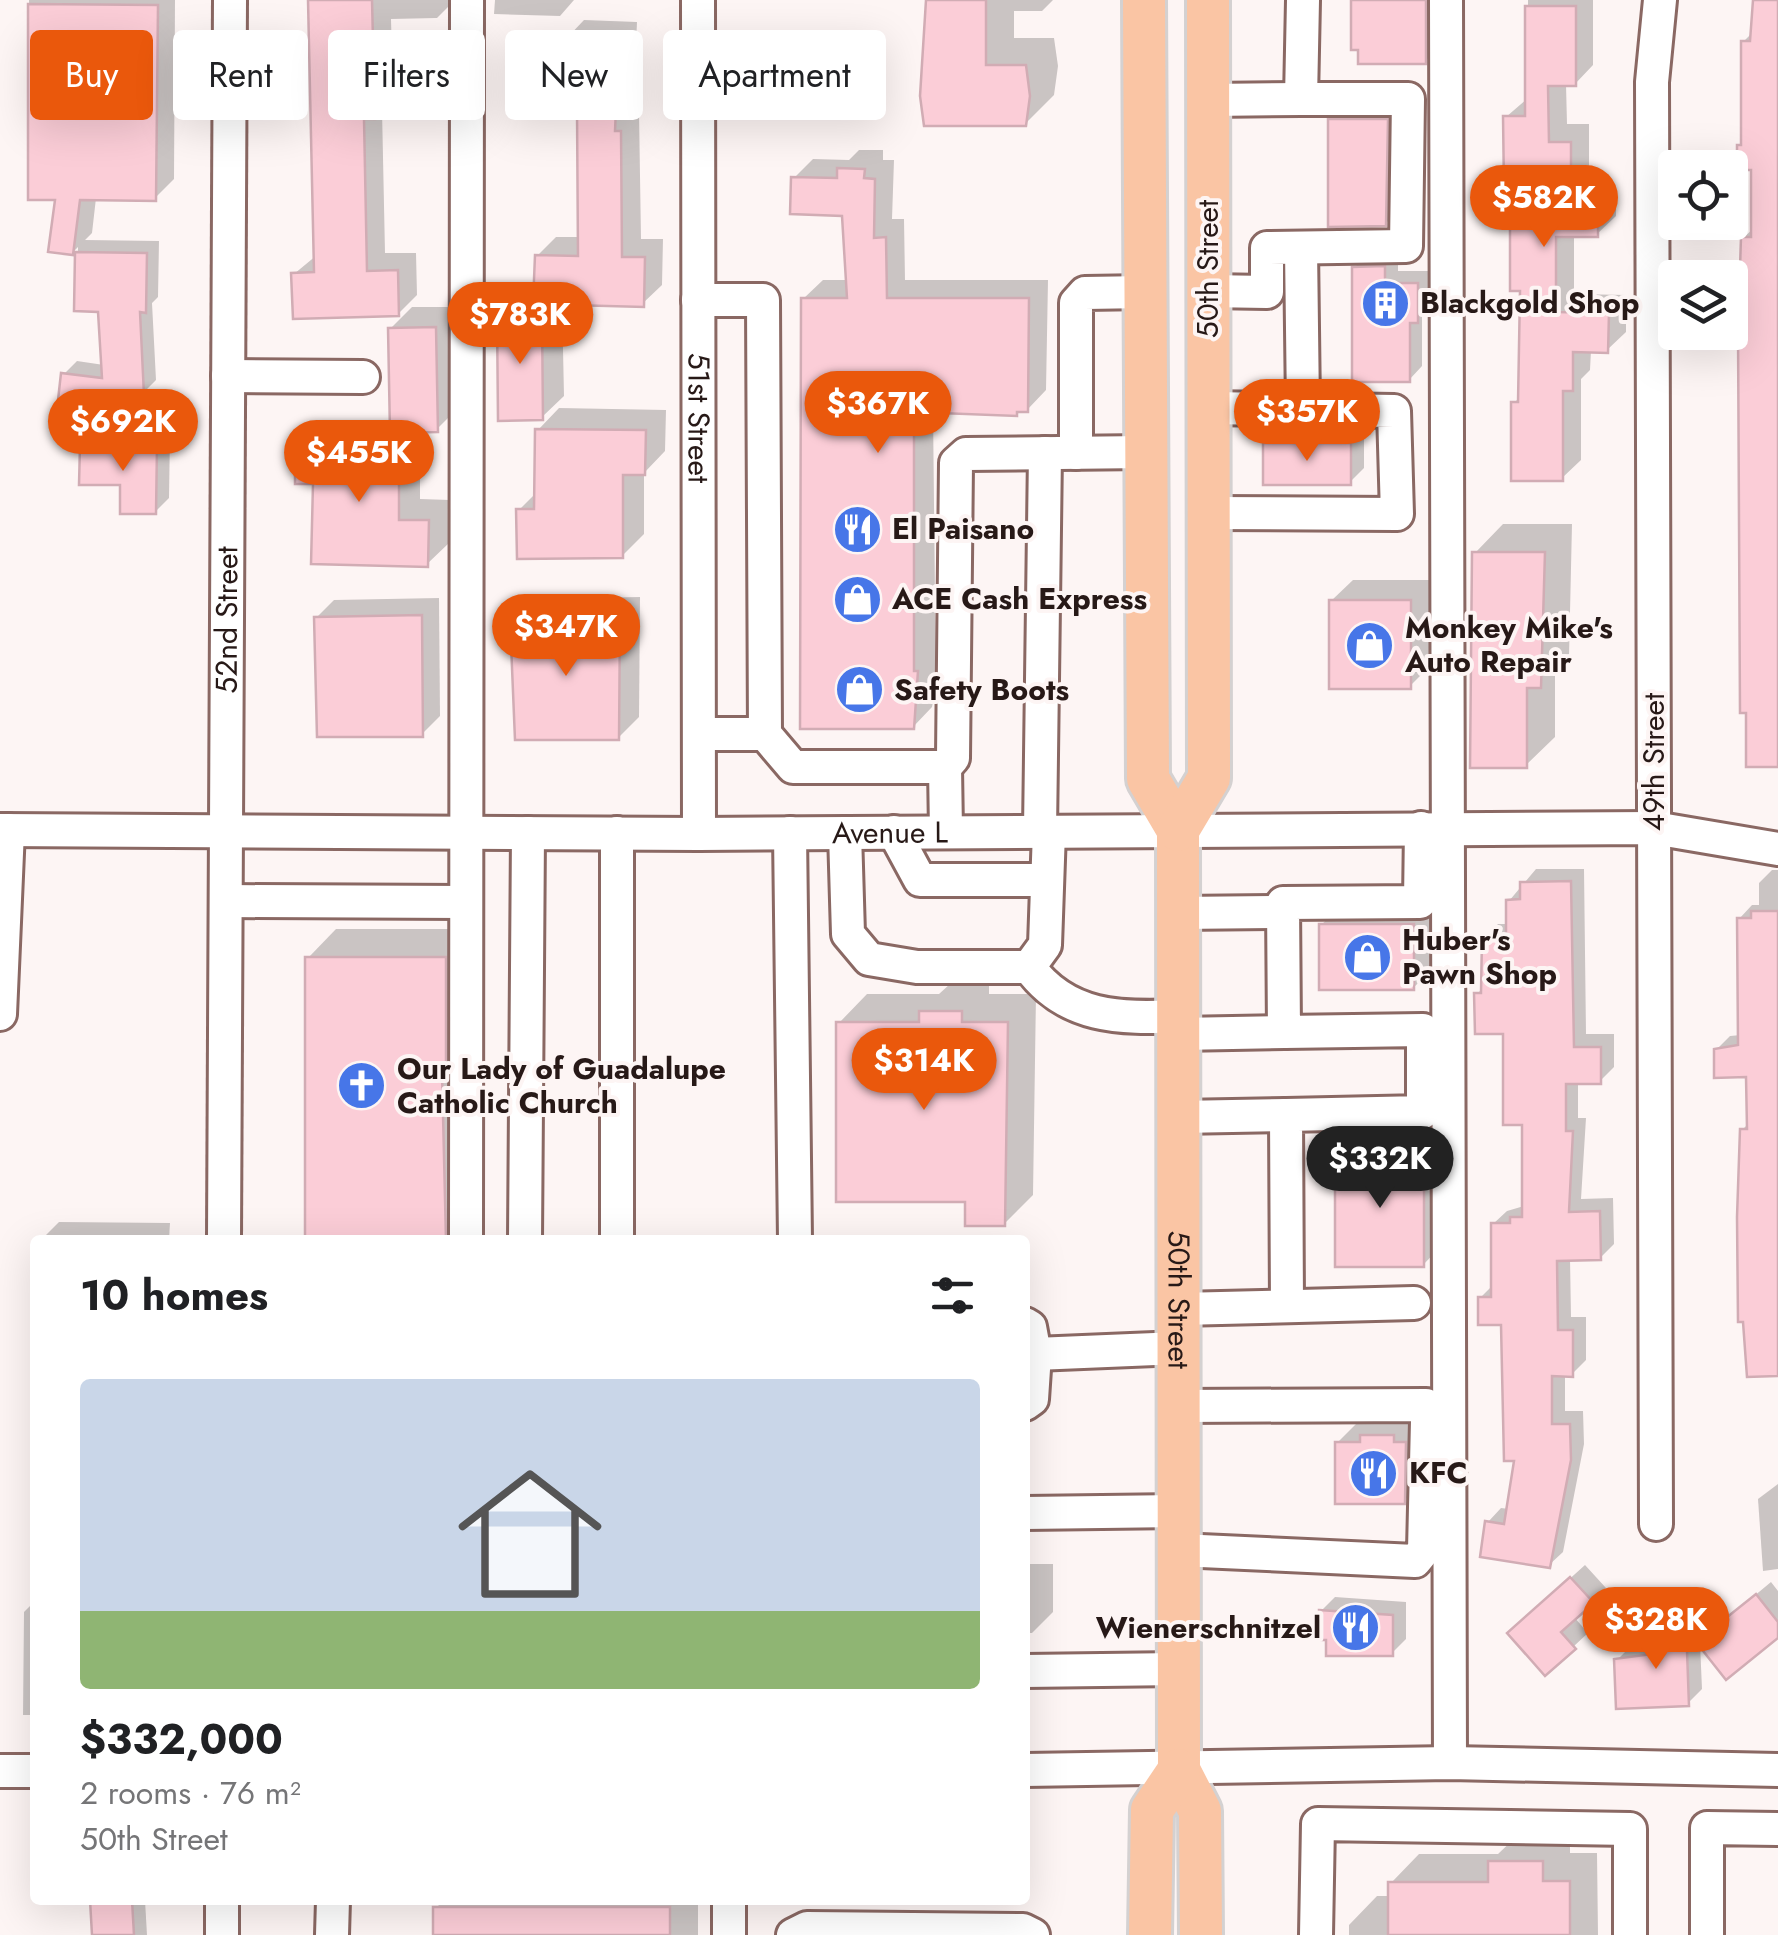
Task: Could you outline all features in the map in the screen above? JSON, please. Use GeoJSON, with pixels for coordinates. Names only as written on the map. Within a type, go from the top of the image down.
{"type":"FeatureCollection","features":[{"type":"Feature","properties":{"kind":"main road","name":"50th Street"},"geometry":{"type":"LineString","coordinates":[[1144,0],[1148,779],[1178,830],[1180,1770],[1200,1811],[1203,1924]]}},
{"type":"Feature","properties":{"kind":"main road","name":"50th Street"},"geometry":{"type":"LineString","coordinates":[[1178,830],[1209,778],[1208,0]]}},
{"type":"Feature","properties":{"kind":"main road"},"geometry":{"type":"LineString","coordinates":[[1150,1935],[1152,1810],[1180,1770]]}},
{"type":"Feature","properties":{"kind":"street","name":"52nd Street"},"geometry":{"type":"LineString","coordinates":[[224,1235],[230,0]]}},
{"type":"Feature","properties":{"kind":"street"},"geometry":{"type":"LineString","coordinates":[[466,1235],[468,0]]}},
{"type":"Feature","properties":{"kind":"street","name":"51st Street"},"geometry":{"type":"LineString","coordinates":[[698,0],[699,834]]}},
{"type":"Feature","properties":{"kind":"street"},"geometry":{"type":"LineString","coordinates":[[1301,98],[1303,0]]}},
{"type":"Feature","properties":{"kind":"street"},"geometry":{"type":"LineString","coordinates":[[1446,0],[1436,828],[1450,1763]]}},
{"type":"Feature","properties":{"kind":"street","name":"49th Street"},"geometry":{"type":"LineString","coordinates":[[1656,1524],[1652,82],[1660,0]]}},
{"type":"Feature","properties":{"kind":"street"},"geometry":{"type":"LineString","coordinates":[[1208,100],[1408,100],[1406,246],[1267,248],[1267,292],[1208,291]]}},
{"type":"Feature","properties":{"kind":"street"},"geometry":{"type":"LineString","coordinates":[[1301,248],[1303,408]]}},
{"type":"Feature","properties":{"kind":"street"},"geometry":{"type":"LineString","coordinates":[[1029,967],[1045,945],[1044,831],[1061,453],[1076,302],[1084,292],[1146,292]]}},
{"type":"Feature","properties":{"kind":"street"},"geometry":{"type":"LineString","coordinates":[[698,300],[763,300],[765,734],[793,767],[945,767],[954,758],[956,463],[966,454],[1146,452]]}},
{"type":"Feature","properties":{"kind":"street"},"geometry":{"type":"LineString","coordinates":[[228,376],[362,377]]}},
{"type":"Feature","properties":{"kind":"street"},"geometry":{"type":"LineString","coordinates":[[1208,408],[1394,410],[1397,514],[1209,513]]}},
{"type":"Feature","properties":{"kind":"street"},"geometry":{"type":"LineString","coordinates":[[699,734],[765,734]]}},
{"type":"Feature","properties":{"kind":"street"},"geometry":{"type":"LineString","coordinates":[[945,767],[946,832]]}},
{"type":"Feature","properties":{"kind":"street"},"geometry":{"type":"LineString","coordinates":[[1284,1032],[1283,903],[1420,902],[1436,828]]}},
{"type":"Feature","properties":{"kind":"street","name":"Avenue L"},"geometry":{"type":"LineString","coordinates":[[4,830],[699,834],[1654,828],[1778,849]]}},
{"type":"Feature","properties":{"kind":"street"},"geometry":{"type":"LineString","coordinates":[[0,1014],[4,830]]}},
{"type":"Feature","properties":{"kind":"street"},"geometry":{"type":"LineString","coordinates":[[894,832],[920,880],[1047,880]]}},
{"type":"Feature","properties":{"kind":"street"},"geometry":{"type":"LineString","coordinates":[[525,1235],[528,833]]}},
{"type":"Feature","properties":{"kind":"street"},"geometry":{"type":"LineString","coordinates":[[617,833],[617,1235]]}},
{"type":"Feature","properties":{"kind":"street"},"geometry":{"type":"LineString","coordinates":[[790,833],[794,1235]]}},
{"type":"Feature","properties":{"kind":"street"},"geometry":{"type":"LineString","coordinates":[[844,833],[848,934],[870,959],[917,967],[1029,967]]}},
{"type":"Feature","properties":{"kind":"street"},"geometry":{"type":"LineString","coordinates":[[226,900],[465,902]]}},
{"type":"Feature","properties":{"kind":"street"},"geometry":{"type":"LineString","coordinates":[[1178,913],[1283,912]]}},
{"type":"Feature","properties":{"kind":"street"},"geometry":{"type":"LineString","coordinates":[[1029,967],[1046,990],[1096,1014],[1119,1019],[1284,1032],[1423,1030],[1423,1112],[1179,1117]]}},
{"type":"Feature","properties":{"kind":"street"},"geometry":{"type":"LineString","coordinates":[[1286,1114],[1287,1306]]}},
{"type":"Feature","properties":{"kind":"street"},"geometry":{"type":"LineString","coordinates":[[1030,1400],[1030,1339],[1180,1328],[1287,1306],[1414,1303]]}},
{"type":"Feature","properties":{"kind":"street"},"geometry":{"type":"LineString","coordinates":[[1030,1514],[1180,1531],[1254,1550],[1403,1563],[1415,1561],[1424,1550],[1426,1405],[1179,1406]]}},
{"type":"Feature","properties":{"kind":"street"},"geometry":{"type":"LineString","coordinates":[[1032,1665],[1180,1669]]}},
{"type":"Feature","properties":{"kind":"street"},"geometry":{"type":"LineString","coordinates":[[1030,1770],[1450,1763],[1778,1770]]}},
{"type":"Feature","properties":{"kind":"street"},"geometry":{"type":"LineString","coordinates":[[0,1771],[30,1771]]}},
{"type":"Feature","properties":{"kind":"street"},"geometry":{"type":"LineString","coordinates":[[1316,1935],[1318,1824],[1630,1829],[1630,1935]]}},
{"type":"Feature","properties":{"kind":"street"},"geometry":{"type":"LineString","coordinates":[[1707,1935],[1707,1828],[1778,1829]]}},
{"type":"Feature","properties":{"kind":"street"},"geometry":{"type":"LineString","coordinates":[[222,1905],[222,1935]]}},
{"type":"Feature","properties":{"kind":"street"},"geometry":{"type":"LineString","coordinates":[[332,1935],[333,1905]]}},
{"type":"Feature","properties":{"kind":"street"},"geometry":{"type":"LineString","coordinates":[[729,1905],[729,1935]]}},
{"type":"Feature","properties":{"kind":"street"},"geometry":{"type":"LineString","coordinates":[[800,1932],[989,1928],[1033,1935]]}},
{"type":"Feature","properties":{"kind":"building"},"geometry":{"type":"Polygon","coordinates":[[[308,0],[372,0],[373,30],[328,30],[328,120],[364,120],[367,271],[398,270],[399,316],[293,319],[291,273],[314,272],[308,0]]]}},
{"type":"Feature","properties":{"kind":"building"},"geometry":{"type":"Polygon","coordinates":[[[926,0],[986,0],[986,65],[1026,65],[1030,96],[1026,126],[924,126],[920,96],[926,0]]]}},
{"type":"Feature","properties":{"kind":"building"},"geometry":{"type":"Polygon","coordinates":[[[1351,0],[1426,0],[1426,64],[1358,64],[1358,50],[1351,50],[1351,0]]]}},
{"type":"Feature","properties":{"kind":"building"},"geometry":{"type":"Polygon","coordinates":[[[1753,0],[1778,0],[1778,767],[1746,767],[1746,713],[1740,713],[1738,350],[1748,350],[1748,260],[1740,260],[1741,240],[1751,237],[1751,170],[1748,150],[1737,150],[1737,145],[1741,145],[1741,41],[1750,41],[1753,0]]]}},
{"type":"Feature","properties":{"kind":"building"},"geometry":{"type":"Polygon","coordinates":[[[28,4],[158,5],[156,201],[80,200],[73,255],[48,252],[55,200],[28,200],[28,4]]]}},
{"type":"Feature","properties":{"kind":"building"},"geometry":{"type":"Polygon","coordinates":[[[1525,6],[1576,6],[1576,86],[1548,86],[1549,142],[1571,142],[1571,213],[1598,213],[1598,237],[1556,237],[1556,312],[1609,313],[1608,353],[1573,352],[1573,391],[1563,391],[1563,481],[1511,481],[1511,402],[1518,402],[1520,291],[1510,291],[1510,190],[1504,190],[1503,116],[1525,116],[1525,6]]]}},
{"type":"Feature","properties":{"kind":"building"},"geometry":{"type":"Polygon","coordinates":[[[1328,119],[1388,119],[1386,226],[1328,227],[1328,119]]]}},
{"type":"Feature","properties":{"kind":"building"},"geometry":{"type":"Polygon","coordinates":[[[577,120],[615,120],[615,131],[621,131],[622,257],[645,257],[644,307],[533,304],[535,255],[578,256],[577,120]]]}},
{"type":"Feature","properties":{"kind":"building"},"geometry":{"type":"Polygon","coordinates":[[[837,168],[865,169],[864,178],[875,179],[874,238],[886,237],[887,298],[1029,298],[1028,412],[1017,412],[1017,416],[914,412],[914,671],[918,671],[914,729],[800,729],[801,298],[847,298],[842,216],[790,214],[791,177],[837,178],[837,168]]]}},
{"type":"Feature","properties":{"kind":"building"},"geometry":{"type":"Polygon","coordinates":[[[75,252],[147,253],[146,313],[140,312],[144,395],[83,399],[82,411],[57,409],[61,373],[102,378],[98,312],[74,311],[75,252]]]}},
{"type":"Feature","properties":{"kind":"building"},"geometry":{"type":"Polygon","coordinates":[[[1385,266],[1385,283],[1418,283],[1418,323],[1410,323],[1410,382],[1352,382],[1352,267],[1385,266]]]}},
{"type":"Feature","properties":{"kind":"building"},"geometry":{"type":"Polygon","coordinates":[[[542,314],[543,420],[498,421],[497,315],[542,314]]]}},
{"type":"Feature","properties":{"kind":"building"},"geometry":{"type":"Polygon","coordinates":[[[436,327],[438,432],[390,433],[388,328],[436,327]]]}},
{"type":"Feature","properties":{"kind":"building"},"geometry":{"type":"Polygon","coordinates":[[[535,429],[646,430],[645,475],[623,475],[623,558],[517,559],[516,509],[534,509],[535,429]]]}},
{"type":"Feature","properties":{"kind":"building"},"geometry":{"type":"Polygon","coordinates":[[[295,441],[399,441],[399,520],[429,520],[428,567],[311,564],[313,484],[295,484],[295,441]]]}},
{"type":"Feature","properties":{"kind":"building"},"geometry":{"type":"Polygon","coordinates":[[[1263,443],[1351,443],[1351,485],[1263,485],[1263,443]]]}},
{"type":"Feature","properties":{"kind":"building"},"geometry":{"type":"Polygon","coordinates":[[[80,445],[157,446],[156,514],[120,514],[120,485],[79,485],[80,445]]]}},
{"type":"Feature","properties":{"kind":"building"},"geometry":{"type":"Polygon","coordinates":[[[1472,552],[1545,552],[1541,688],[1527,688],[1527,768],[1470,768],[1472,552]]]}},
{"type":"Feature","properties":{"kind":"building","name":"Monkey Mike's Auto Repair"},"geometry":{"type":"Polygon","coordinates":[[[1329,600],[1411,600],[1411,689],[1329,689],[1329,600]]]}},
{"type":"Feature","properties":{"kind":"building"},"geometry":{"type":"Polygon","coordinates":[[[422,615],[423,737],[317,737],[314,617],[422,615]]]}},
{"type":"Feature","properties":{"kind":"building"},"geometry":{"type":"Polygon","coordinates":[[[620,618],[619,740],[515,740],[510,619],[620,618]]]}},
{"type":"Feature","properties":{"kind":"building"},"geometry":{"type":"Polygon","coordinates":[[[1571,881],[1574,1047],[1601,1047],[1601,1084],[1566,1084],[1566,1131],[1573,1131],[1569,1212],[1600,1211],[1601,1260],[1557,1261],[1558,1330],[1573,1330],[1573,1377],[1552,1376],[1552,1424],[1570,1424],[1571,1460],[1550,1568],[1480,1557],[1485,1521],[1504,1524],[1514,1461],[1504,1461],[1501,1325],[1478,1325],[1478,1297],[1491,1297],[1491,1223],[1510,1223],[1510,1217],[1522,1217],[1522,1125],[1503,1125],[1503,1034],[1475,1034],[1474,993],[1481,993],[1482,937],[1506,937],[1506,900],[1520,899],[1520,882],[1571,881]]]}},
{"type":"Feature","properties":{"kind":"building"},"geometry":{"type":"Polygon","coordinates":[[[1751,911],[1778,911],[1778,1376],[1747,1377],[1743,1322],[1738,1322],[1737,1217],[1740,1129],[1747,1129],[1746,1077],[1714,1078],[1714,1049],[1738,1045],[1737,918],[1751,918],[1751,911]]]}},
{"type":"Feature","properties":{"kind":"building","name":"Huber's Pawn Shop"},"geometry":{"type":"Polygon","coordinates":[[[1319,924],[1414,924],[1414,990],[1319,990],[1319,924]]]}},
{"type":"Feature","properties":{"kind":"building","name":"Our Lady of Guadalupe Catholic Church"},"geometry":{"type":"Polygon","coordinates":[[[305,957],[446,957],[446,1072],[442,1072],[446,1235],[305,1235],[305,957]]]}},
{"type":"Feature","properties":{"kind":"building"},"geometry":{"type":"Polygon","coordinates":[[[919,1011],[962,1011],[962,1022],[1008,1022],[1005,1226],[965,1226],[965,1202],[836,1202],[836,1022],[919,1022],[919,1011]]]}},
{"type":"Feature","properties":{"kind":"building"},"geometry":{"type":"Polygon","coordinates":[[[1335,1154],[1424,1154],[1424,1267],[1335,1267],[1335,1154]]]}},
{"type":"Feature","properties":{"kind":"building","name":"KFC"},"geometry":{"type":"Polygon","coordinates":[[[1360,1435],[1394,1435],[1394,1442],[1406,1442],[1405,1504],[1335,1504],[1335,1442],[1360,1442],[1360,1435]]]}},
{"type":"Feature","properties":{"kind":"building"},"geometry":{"type":"Polygon","coordinates":[[[1570,1577],[1594,1603],[1561,1632],[1576,1649],[1545,1676],[1507,1633],[1570,1577]]]}},
{"type":"Feature","properties":{"kind":"building"},"geometry":{"type":"Polygon","coordinates":[[[1756,1594],[1778,1622],[1778,1638],[1726,1680],[1696,1642],[1756,1594]]]}},
{"type":"Feature","properties":{"kind":"building","name":"Wienerschnitzel"},"geometry":{"type":"Polygon","coordinates":[[[1319,1610],[1393,1615],[1393,1656],[1326,1656],[1326,1640],[1319,1640],[1319,1610]]]}},
{"type":"Feature","properties":{"kind":"building"},"geometry":{"type":"Polygon","coordinates":[[[1686,1623],[1689,1706],[1616,1709],[1614,1659],[1653,1654],[1652,1624],[1686,1623]]]}},
{"type":"Feature","properties":{"kind":"building"},"geometry":{"type":"Polygon","coordinates":[[[1488,1861],[1543,1861],[1543,1881],[1570,1881],[1570,1935],[1388,1935],[1388,1882],[1488,1882],[1488,1861]]]}},
{"type":"Feature","properties":{"kind":"building"},"geometry":{"type":"Polygon","coordinates":[[[90,1905],[132,1905],[134,1935],[92,1935],[90,1905]]]}},
{"type":"Feature","properties":{"kind":"building"},"geometry":{"type":"Polygon","coordinates":[[[433,1907],[670,1907],[670,1935],[433,1935],[433,1907]]]}},
{"type":"Feature","properties":{"kind":"place","name":"Blackgold Shop"},"geometry":{"type":"Point","coordinates":[1385,303]}},
{"type":"Feature","properties":{"kind":"place","name":"El Paisano"},"geometry":{"type":"Point","coordinates":[857,529]}},
{"type":"Feature","properties":{"kind":"place","name":"ACE Cash Express"},"geometry":{"type":"Point","coordinates":[857,599]}},
{"type":"Feature","properties":{"kind":"place","name":"Monkey Mike's Auto Repair"},"geometry":{"type":"Point","coordinates":[1370,645]}},
{"type":"Feature","properties":{"kind":"place","name":"Safety Boots"},"geometry":{"type":"Point","coordinates":[859,690]}},
{"type":"Feature","properties":{"kind":"place","name":"Huber's Pawn Shop"},"geometry":{"type":"Point","coordinates":[1367,957]}},
{"type":"Feature","properties":{"kind":"place","name":"Our Lady of Guadalupe Catholic Church"},"geometry":{"type":"Point","coordinates":[362,1086]}},
{"type":"Feature","properties":{"kind":"place","name":"KFC"},"geometry":{"type":"Point","coordinates":[1374,1473]}},
{"type":"Feature","properties":{"kind":"place","name":"Wienerschnitzel"},"geometry":{"type":"Point","coordinates":[1356,1628]}}]}
